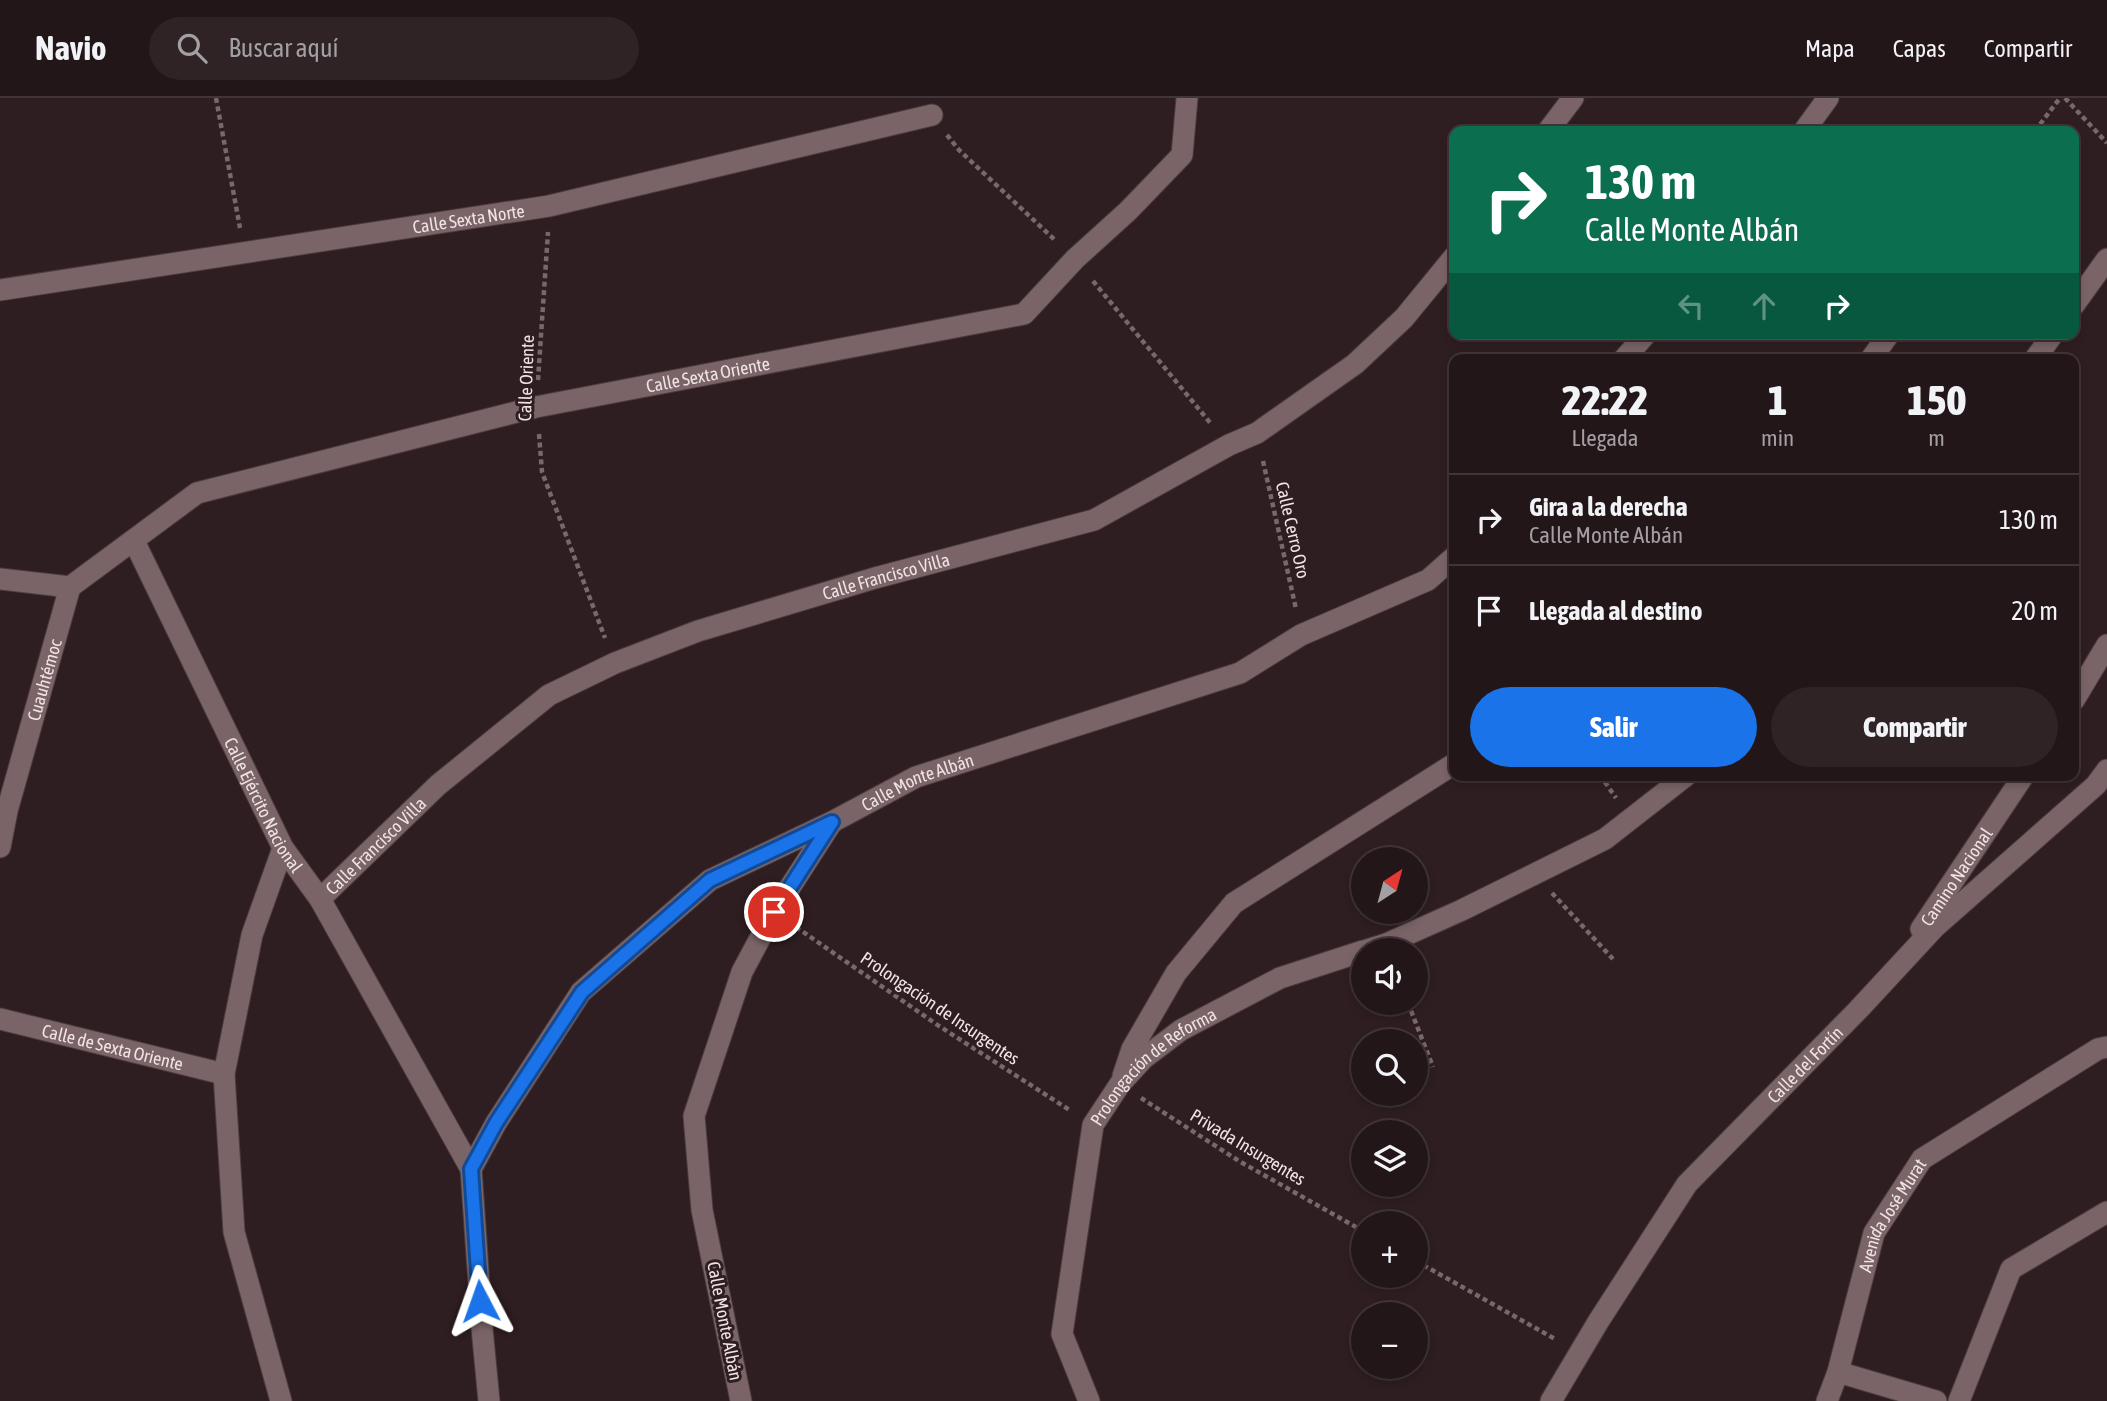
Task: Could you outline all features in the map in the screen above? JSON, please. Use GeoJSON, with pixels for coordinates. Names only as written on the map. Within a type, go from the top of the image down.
{"type":"FeatureCollection","features":[{"type":"Feature","properties":{"kind":"street","name":"Calle Sexta Oriente"},"geometry":{"type":"LineString","coordinates":[[134,541],[197,493],[536,407],[1024,314],[1075,259],[1128,211],[1182,156],[1187,98]]}},
{"type":"Feature","properties":{"kind":"street"},"geometry":{"type":"LineString","coordinates":[[1552,126],[1573,98]]}},
{"type":"Feature","properties":{"kind":"street"},"geometry":{"type":"LineString","coordinates":[[1808,126],[1828,98]]}},
{"type":"Feature","properties":{"kind":"street","name":"Calle Sexta Norte"},"geometry":{"type":"LineString","coordinates":[[0,290],[550,206],[932,115]]}},
{"type":"Feature","properties":{"kind":"street"},"geometry":{"type":"LineString","coordinates":[[2079,298],[2107,259]]}},
{"type":"Feature","properties":{"kind":"street","name":"Calle Francisco Villa"},"geometry":{"type":"LineString","coordinates":[[320,899],[438,785],[549,695],[615,663],[711,627],[875,578],[1094,520],[1256,432],[1355,364],[1404,318],[1449,263]]}},
{"type":"Feature","properties":{"kind":"street"},"geometry":{"type":"LineString","coordinates":[[1628,354],[1641,340]]}},
{"type":"Feature","properties":{"kind":"street"},"geometry":{"type":"LineString","coordinates":[[0,579],[70,587],[134,541]]}},
{"type":"Feature","properties":{"kind":"street","name":"Calle Ejército Nacional"},"geometry":{"type":"LineString","coordinates":[[134,541],[283,848],[320,899],[471,1169]]}},
{"type":"Feature","properties":{"kind":"street","name":"Calle Monte Albán"},"geometry":{"type":"LineString","coordinates":[[741,1401],[702,1210],[694,1116],[742,972],[774,912],[832,822],[916,777],[1240,673],[1301,635],[1428,580],[1449,561]]}},
{"type":"Feature","properties":{"kind":"street","name":"Cuauhtémoc"},"geometry":{"type":"LineString","coordinates":[[0,847],[4,810],[70,587]]}},
{"type":"Feature","properties":{"kind":"street"},"geometry":{"type":"LineString","coordinates":[[2079,692],[2107,645]]}},
{"type":"Feature","properties":{"kind":"street"},"geometry":{"type":"LineString","coordinates":[[1120,1084],[1132,1049],[1176,973],[1234,903],[1449,767]]}},
{"type":"Feature","properties":{"kind":"street","name":"Prolongación de Reforma"},"geometry":{"type":"LineString","coordinates":[[1399,938],[1605,839],[1679,781]]}},
{"type":"Feature","properties":{"kind":"street","name":"Camino Nacional"},"geometry":{"type":"LineString","coordinates":[[1888,977],[2020,781]]}},
{"type":"Feature","properties":{"kind":"street","name":"Calle del Fortín"},"geometry":{"type":"LineString","coordinates":[[1551,1401],[1687,1184],[1934,928],[2103,785]]}},
{"type":"Feature","properties":{"kind":"street"},"geometry":{"type":"LineString","coordinates":[[489,1401],[471,1169],[496,1123],[582,992],[710,880],[832,822]]}},
{"type":"Feature","properties":{"kind":"street"},"geometry":{"type":"LineString","coordinates":[[281,1401],[234,1232],[224,1074],[252,935],[283,848]]}},
{"type":"Feature","properties":{"kind":"street","name":"Prolongación de Reforma"},"geometry":{"type":"LineString","coordinates":[[1088,1401],[1062,1335],[1093,1125],[1120,1084],[1144,1058],[1181,1030],[1280,978],[1351,955]]}},
{"type":"Feature","properties":{"kind":"street","name":"Calle de Sexta Oriente"},"geometry":{"type":"LineString","coordinates":[[0,1019],[224,1074]]}},
{"type":"Feature","properties":{"kind":"street","name":"Avenida José Murat"},"geometry":{"type":"LineString","coordinates":[[1827,1401],[1838,1372],[1874,1233],[1922,1159],[2098,1049],[2107,1046]]}},
{"type":"Feature","properties":{"kind":"street"},"geometry":{"type":"LineString","coordinates":[[1959,1401],[2011,1269],[2107,1212]]}},
{"type":"Feature","properties":{"kind":"street"},"geometry":{"type":"LineString","coordinates":[[1838,1372],[1937,1401]]}},
{"type":"Feature","properties":{"kind":"path"},"geometry":{"type":"LineString","coordinates":[[216,98],[245,252]]}},
{"type":"Feature","properties":{"kind":"path"},"geometry":{"type":"LineString","coordinates":[[2039,126],[2062,98],[2107,143]]}},
{"type":"Feature","properties":{"kind":"path","name":"Calle Oriente"},"geometry":{"type":"LineString","coordinates":[[550,206],[536,407],[542,472],[615,663]]}},
{"type":"Feature","properties":{"kind":"path","name":"Calle Cerro Oro"},"geometry":{"type":"LineString","coordinates":[[1256,432],[1301,635]]}},
{"type":"Feature","properties":{"kind":"path"},"geometry":{"type":"LineString","coordinates":[[1535,875],[1613,959]]}},
{"type":"Feature","properties":{"kind":"path","name":"Prolongación de Insurgentes"},"geometry":{"type":"LineString","coordinates":[[774,912],[939,1026],[1093,1125]]}},
{"type":"Feature","properties":{"kind":"path"},"geometry":{"type":"LineString","coordinates":[[1413,1015],[1433,1067]]}},
{"type":"Feature","properties":{"kind":"path","name":"Privada Insurgentes"},"geometry":{"type":"LineString","coordinates":[[1120,1084],[1239,1161],[1351,1224]]}},
{"type":"Feature","properties":{"kind":"path"},"geometry":{"type":"LineString","coordinates":[[1428,1268],[1580,1353]]}},
{"type":"Feature","properties":{"kind":"route"},"geometry":{"type":"LineString","coordinates":[[480,1301],[471,1169],[496,1123],[582,992],[710,880],[832,822],[774,912]]}}]}
